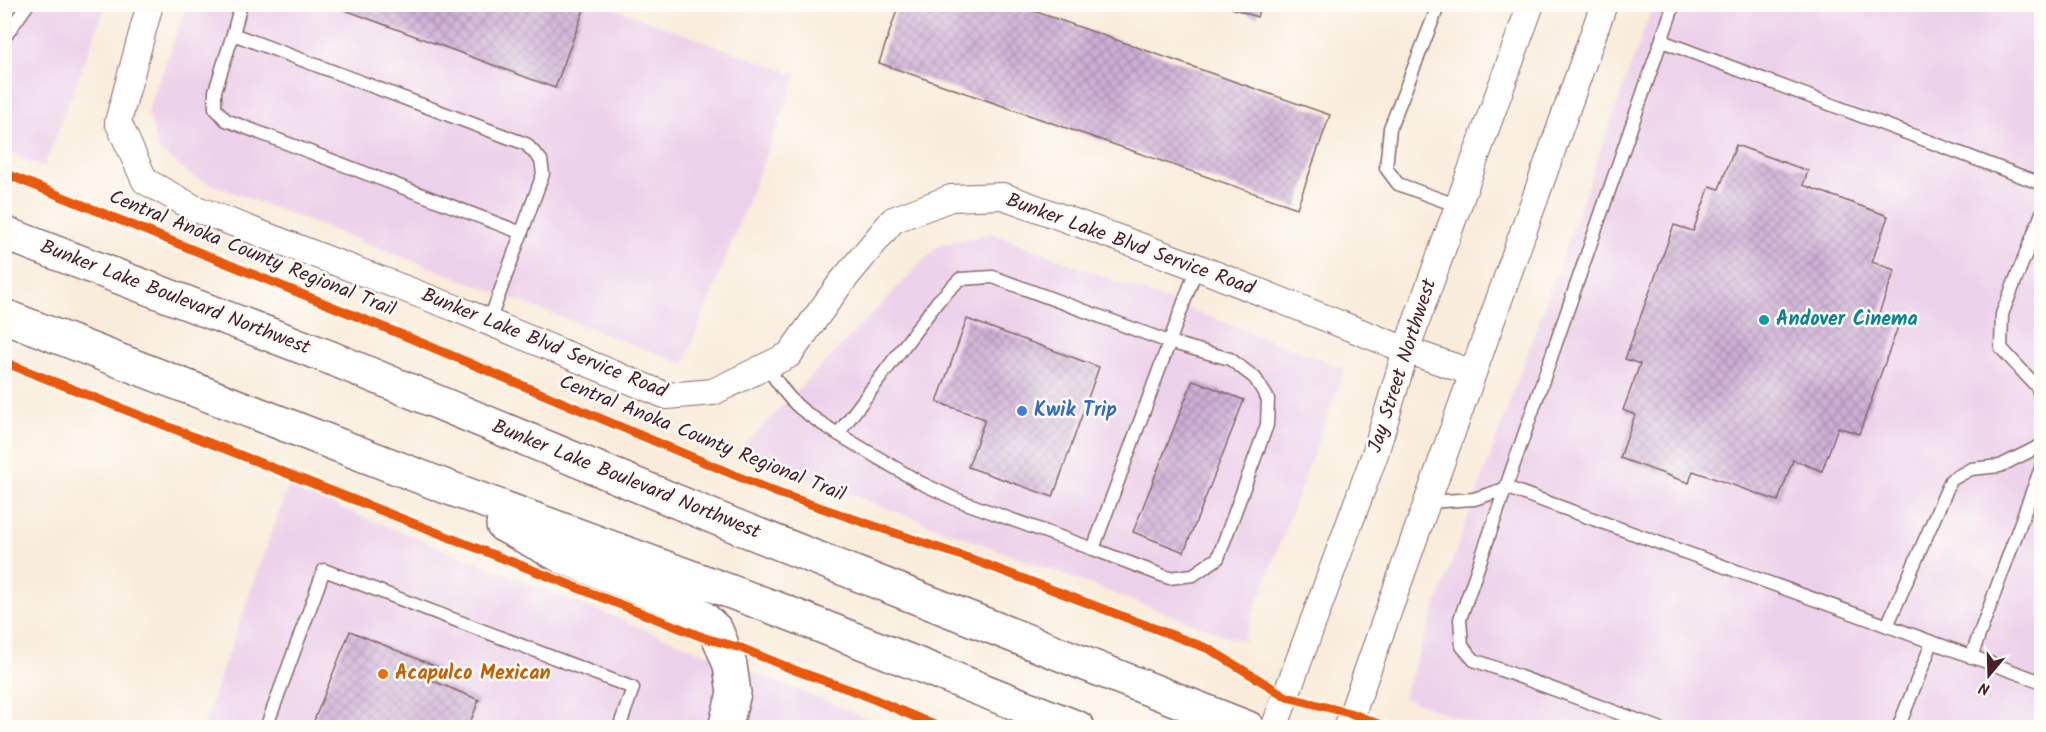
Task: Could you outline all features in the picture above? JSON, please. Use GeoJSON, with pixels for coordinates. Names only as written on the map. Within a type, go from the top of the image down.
{"type":"FeatureCollection","features":[{"type":"Feature","properties":{"kind":"main road","name":"Bunker Lake Boulevard Northwest"},"geometry":{"type":"LineString","coordinates":[[4,233],[331,358],[738,527],[1248,728]]}},
{"type":"Feature","properties":{"kind":"main road"},"geometry":{"type":"LineString","coordinates":[[4,316],[444,486],[783,611],[1078,728]]}},
{"type":"Feature","properties":{"kind":"main road"},"geometry":{"type":"LineString","coordinates":[[444,486],[516,533],[563,557],[663,597],[702,617],[716,630],[730,665],[734,693],[725,728]]}},
{"type":"Feature","properties":{"kind":"street","name":"Bunker Lake Blvd Service Road"},"geometry":{"type":"LineString","coordinates":[[150,4],[118,122],[145,181],[194,208],[489,322],[667,396],[713,392],[789,356],[840,284],[893,220],[951,198],[1003,196],[1197,267],[1406,350],[1473,373]]}},
{"type":"Feature","properties":{"kind":"street","name":"Jay Street Northwest"},"geometry":{"type":"LineString","coordinates":[[1274,728],[1375,454],[1406,350],[1531,4]]}},
{"type":"Feature","properties":{"kind":"street"},"geometry":{"type":"LineString","coordinates":[[1347,728],[1604,4]]}},
{"type":"Feature","properties":{"kind":"lane"},"geometry":{"type":"LineString","coordinates":[[4,38],[28,4]]}},
{"type":"Feature","properties":{"kind":"lane"},"geometry":{"type":"LineString","coordinates":[[241,4],[215,91],[214,108],[226,120],[522,233]]}},
{"type":"Feature","properties":{"kind":"lane"},"geometry":{"type":"LineString","coordinates":[[1439,4],[1390,128],[1386,168],[1398,183],[1458,206]]}},
{"type":"Feature","properties":{"kind":"lane"},"geometry":{"type":"LineString","coordinates":[[1659,728],[1474,660],[1462,646],[1461,619],[1674,4]]}},
{"type":"Feature","properties":{"kind":"lane"},"geometry":{"type":"LineString","coordinates":[[233,34],[526,144],[541,160],[543,174],[489,322]]}},
{"type":"Feature","properties":{"kind":"lane"},"geometry":{"type":"LineString","coordinates":[[1662,41],[2042,184]]}},
{"type":"Feature","properties":{"kind":"lane"},"geometry":{"type":"LineString","coordinates":[[2042,213],[2002,314],[2001,348],[2038,388],[2042,404]]}},
{"type":"Feature","properties":{"kind":"lane"},"geometry":{"type":"LineString","coordinates":[[1094,549],[1197,267]]}},
{"type":"Feature","properties":{"kind":"lane"},"geometry":{"type":"LineString","coordinates":[[768,366],[786,397],[806,414],[838,434],[919,482],[955,499],[1168,578],[1193,576],[1218,558],[1267,425],[1268,399],[1255,378],[1230,359],[1169,342],[993,277],[960,279],[938,301],[838,434]]}},
{"type":"Feature","properties":{"kind":"lane"},"geometry":{"type":"LineString","coordinates":[[1887,626],[1951,480],[1971,469],[2000,466],[2042,445]]}},
{"type":"Feature","properties":{"kind":"lane"},"geometry":{"type":"LineString","coordinates":[[1971,657],[2042,465]]}},
{"type":"Feature","properties":{"kind":"lane"},"geometry":{"type":"LineString","coordinates":[[1428,502],[1474,499],[1508,488],[2042,682]]}},
{"type":"Feature","properties":{"kind":"lane"},"geometry":{"type":"LineString","coordinates":[[266,728],[324,570],[633,688],[619,728]]}},
{"type":"Feature","properties":{"kind":"lane"},"geometry":{"type":"LineString","coordinates":[[1898,728],[1932,643]]}},
{"type":"Feature","properties":{"kind":"shaded area"},"geometry":{"type":"Polygon","coordinates":[[[4,5],[106,5],[44,167],[5,152],[4,5]]]}},
{"type":"Feature","properties":{"kind":"shaded area"},"geometry":{"type":"Polygon","coordinates":[[[187,5],[605,5],[797,75],[684,364],[193,177],[158,149],[148,111],[187,5]]]}},
{"type":"Feature","properties":{"kind":"shaded area"},"geometry":{"type":"Polygon","coordinates":[[[1653,5],[2041,5],[2041,727],[1484,727],[1403,698],[1653,5]]]}},
{"type":"Feature","properties":{"kind":"shaded area"},"geometry":{"type":"Polygon","coordinates":[[[991,233],[1345,369],[1243,642],[738,452],[939,245],[991,233]]]}},
{"type":"Feature","properties":{"kind":"shaded area"},"geometry":{"type":"Polygon","coordinates":[[[288,487],[890,727],[202,728],[288,487]]]}},
{"type":"Feature","properties":{"kind":"building"},"geometry":{"type":"Polygon","coordinates":[[[329,4],[586,4],[555,88],[329,4]]]}},
{"type":"Feature","properties":{"kind":"building"},"geometry":{"type":"Polygon","coordinates":[[[899,4],[1014,4],[1330,115],[1297,208],[879,63],[899,4]]]}},
{"type":"Feature","properties":{"kind":"building"},"geometry":{"type":"Polygon","coordinates":[[[1221,4],[1261,4],[1257,17],[1221,4]]]}},
{"type":"Feature","properties":{"kind":"building","name":"Andover Cinema"},"geometry":{"type":"Polygon","coordinates":[[[1736,145],[1808,171],[1803,185],[1888,216],[1872,262],[1895,270],[1878,316],[1899,324],[1859,434],[1838,427],[1822,471],[1793,460],[1778,501],[1693,471],[1689,483],[1620,458],[1635,415],[1623,410],[1640,364],[1625,359],[1674,225],[1693,231],[1710,186],[1719,189],[1736,145]]]}},
{"type":"Feature","properties":{"kind":"building","name":"Kwik Trip"},"geometry":{"type":"Polygon","coordinates":[[[967,319],[1099,367],[1053,497],[968,467],[985,419],[937,402],[967,319]]]}},
{"type":"Feature","properties":{"kind":"building","name":"Kwik Trip"},"geometry":{"type":"Polygon","coordinates":[[[1193,380],[1244,400],[1184,552],[1133,532],[1193,380]]]}},
{"type":"Feature","properties":{"kind":"building","name":"Acapulco Mexican"},"geometry":{"type":"Polygon","coordinates":[[[350,631],[437,667],[431,680],[479,700],[468,728],[311,728],[350,631]]]}},
{"type":"Feature","properties":{"kind":"cycle path","name":"Central Anoka County Regional Trail"},"geometry":{"type":"LineString","coordinates":[[4,173],[410,338],[775,492],[974,560],[1209,649],[1287,697],[1353,714],[1388,728]]}},
{"type":"Feature","properties":{"kind":"cycle path"},"geometry":{"type":"LineString","coordinates":[[4,362],[705,638],[741,648],[862,694],[941,728]]}},
{"type":"Feature","properties":{"kind":"place","name":"Andover Cinema"},"geometry":{"type":"Point","coordinates":[1764,320]}},
{"type":"Feature","properties":{"kind":"place","name":"Kwik Trip"},"geometry":{"type":"Point","coordinates":[1022,411]}},
{"type":"Feature","properties":{"kind":"place","name":"Acapulco Mexican"},"geometry":{"type":"Point","coordinates":[383,674]}}]}
